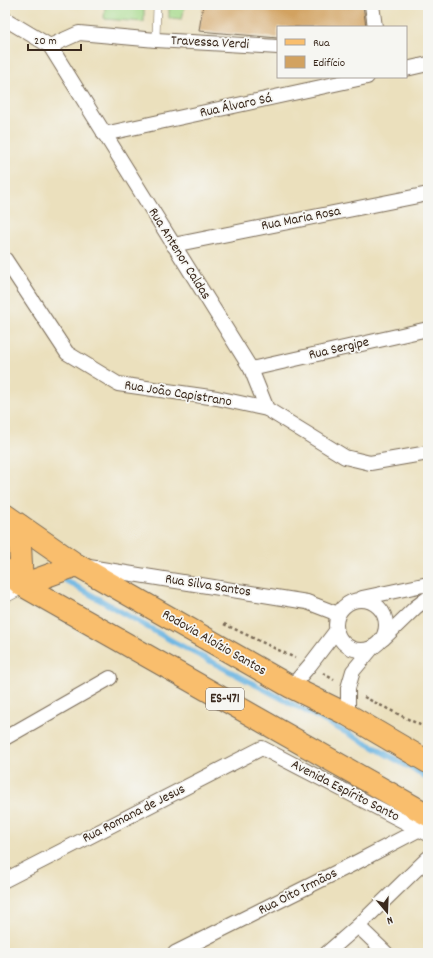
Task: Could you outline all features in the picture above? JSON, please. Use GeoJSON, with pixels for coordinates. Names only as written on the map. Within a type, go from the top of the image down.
{"type":"FeatureCollection","features":[{"type":"Feature","properties":{"kind":"main road","name":"Rodovia Aloízio Santos"},"geometry":{"type":"LineString","coordinates":[[12,520],[77,565],[291,687],[348,716],[428,762]]}},
{"type":"Feature","properties":{"kind":"main road"},"geometry":{"type":"LineString","coordinates":[[12,520],[14,589],[77,565]]}},
{"type":"Feature","properties":{"kind":"main road","name":"ES-471"},"geometry":{"type":"LineString","coordinates":[[5,570],[14,589],[425,826]]}},
{"type":"Feature","properties":{"kind":"street"},"geometry":{"type":"LineString","coordinates":[[372,5],[375,26]]}},
{"type":"Feature","properties":{"kind":"street","name":"Rua Antenor Caldas"},"geometry":{"type":"LineString","coordinates":[[5,19],[50,46],[251,369],[267,409]]}},
{"type":"Feature","properties":{"kind":"street","name":"Travessa Verdi"},"geometry":{"type":"LineString","coordinates":[[50,46],[79,33],[156,40],[277,47]]}},
{"type":"Feature","properties":{"kind":"street"},"geometry":{"type":"LineString","coordinates":[[407,69],[428,64]]}},
{"type":"Feature","properties":{"kind":"street","name":"Rua Álvaro Sá"},"geometry":{"type":"LineString","coordinates":[[104,134],[358,78]]}},
{"type":"Feature","properties":{"kind":"street","name":"Rua Maria Rosa"},"geometry":{"type":"LineString","coordinates":[[173,245],[428,194]]}},
{"type":"Feature","properties":{"kind":"street","name":"Rua João Capistrano"},"geometry":{"type":"LineString","coordinates":[[5,259],[67,353],[118,384],[217,398],[267,409]]}},
{"type":"Feature","properties":{"kind":"street","name":"Rua Sergipe"},"geometry":{"type":"LineString","coordinates":[[251,369],[428,329]]}},
{"type":"Feature","properties":{"kind":"street"},"geometry":{"type":"LineString","coordinates":[[267,409],[345,457],[370,463],[428,453]]}},
{"type":"Feature","properties":{"kind":"street","name":"Rua Silva Santos"},"geometry":{"type":"LineString","coordinates":[[77,565],[307,602],[338,614]]}},
{"type":"Feature","properties":{"kind":"street"},"geometry":{"type":"LineString","coordinates":[[428,584],[349,602],[342,607],[338,614],[336,631],[339,638],[351,648],[366,650],[376,645],[416,607],[428,598]]}},
{"type":"Feature","properties":{"kind":"street"},"geometry":{"type":"LineString","coordinates":[[348,716],[348,688],[354,671],[384,636],[386,628],[384,613],[379,606],[373,602],[357,599]]}},
{"type":"Feature","properties":{"kind":"street"},"geometry":{"type":"LineString","coordinates":[[291,687],[336,631]]}},
{"type":"Feature","properties":{"kind":"street"},"geometry":{"type":"LineString","coordinates":[[5,738],[110,678]]}},
{"type":"Feature","properties":{"kind":"street","name":"Avenida Espírito Santo"},"geometry":{"type":"LineString","coordinates":[[262,748],[425,826]]}},
{"type":"Feature","properties":{"kind":"street","name":"Rua Romana de Jesus"},"geometry":{"type":"LineString","coordinates":[[5,880],[262,748]]}},
{"type":"Feature","properties":{"kind":"street","name":"Rua Oito Irmãos"},"geometry":{"type":"LineString","coordinates":[[176,953],[425,826]]}},
{"type":"Feature","properties":{"kind":"street"},"geometry":{"type":"LineString","coordinates":[[326,953],[358,926],[428,858]]}},
{"type":"Feature","properties":{"kind":"street"},"geometry":{"type":"LineString","coordinates":[[358,926],[386,953]]}},
{"type":"Feature","properties":{"kind":"lane"},"geometry":{"type":"LineString","coordinates":[[156,40],[157,5]]}},
{"type":"Feature","properties":{"kind":"green space"},"geometry":{"type":"Polygon","coordinates":[[[105,5],[144,5],[144,22],[104,19],[105,5]]]}},
{"type":"Feature","properties":{"kind":"green space"},"geometry":{"type":"Polygon","coordinates":[[[169,5],[185,5],[182,19],[169,18],[169,5]]]}},
{"type":"Feature","properties":{"kind":"building"},"geometry":{"type":"Polygon","coordinates":[[[203,5],[363,5],[366,26],[277,26],[277,38],[199,31],[203,5]]]}},
{"type":"Feature","properties":{"kind":"waterway"},"geometry":{"type":"LineString","coordinates":[[65,580],[174,642],[370,745],[428,778]]}}]}
